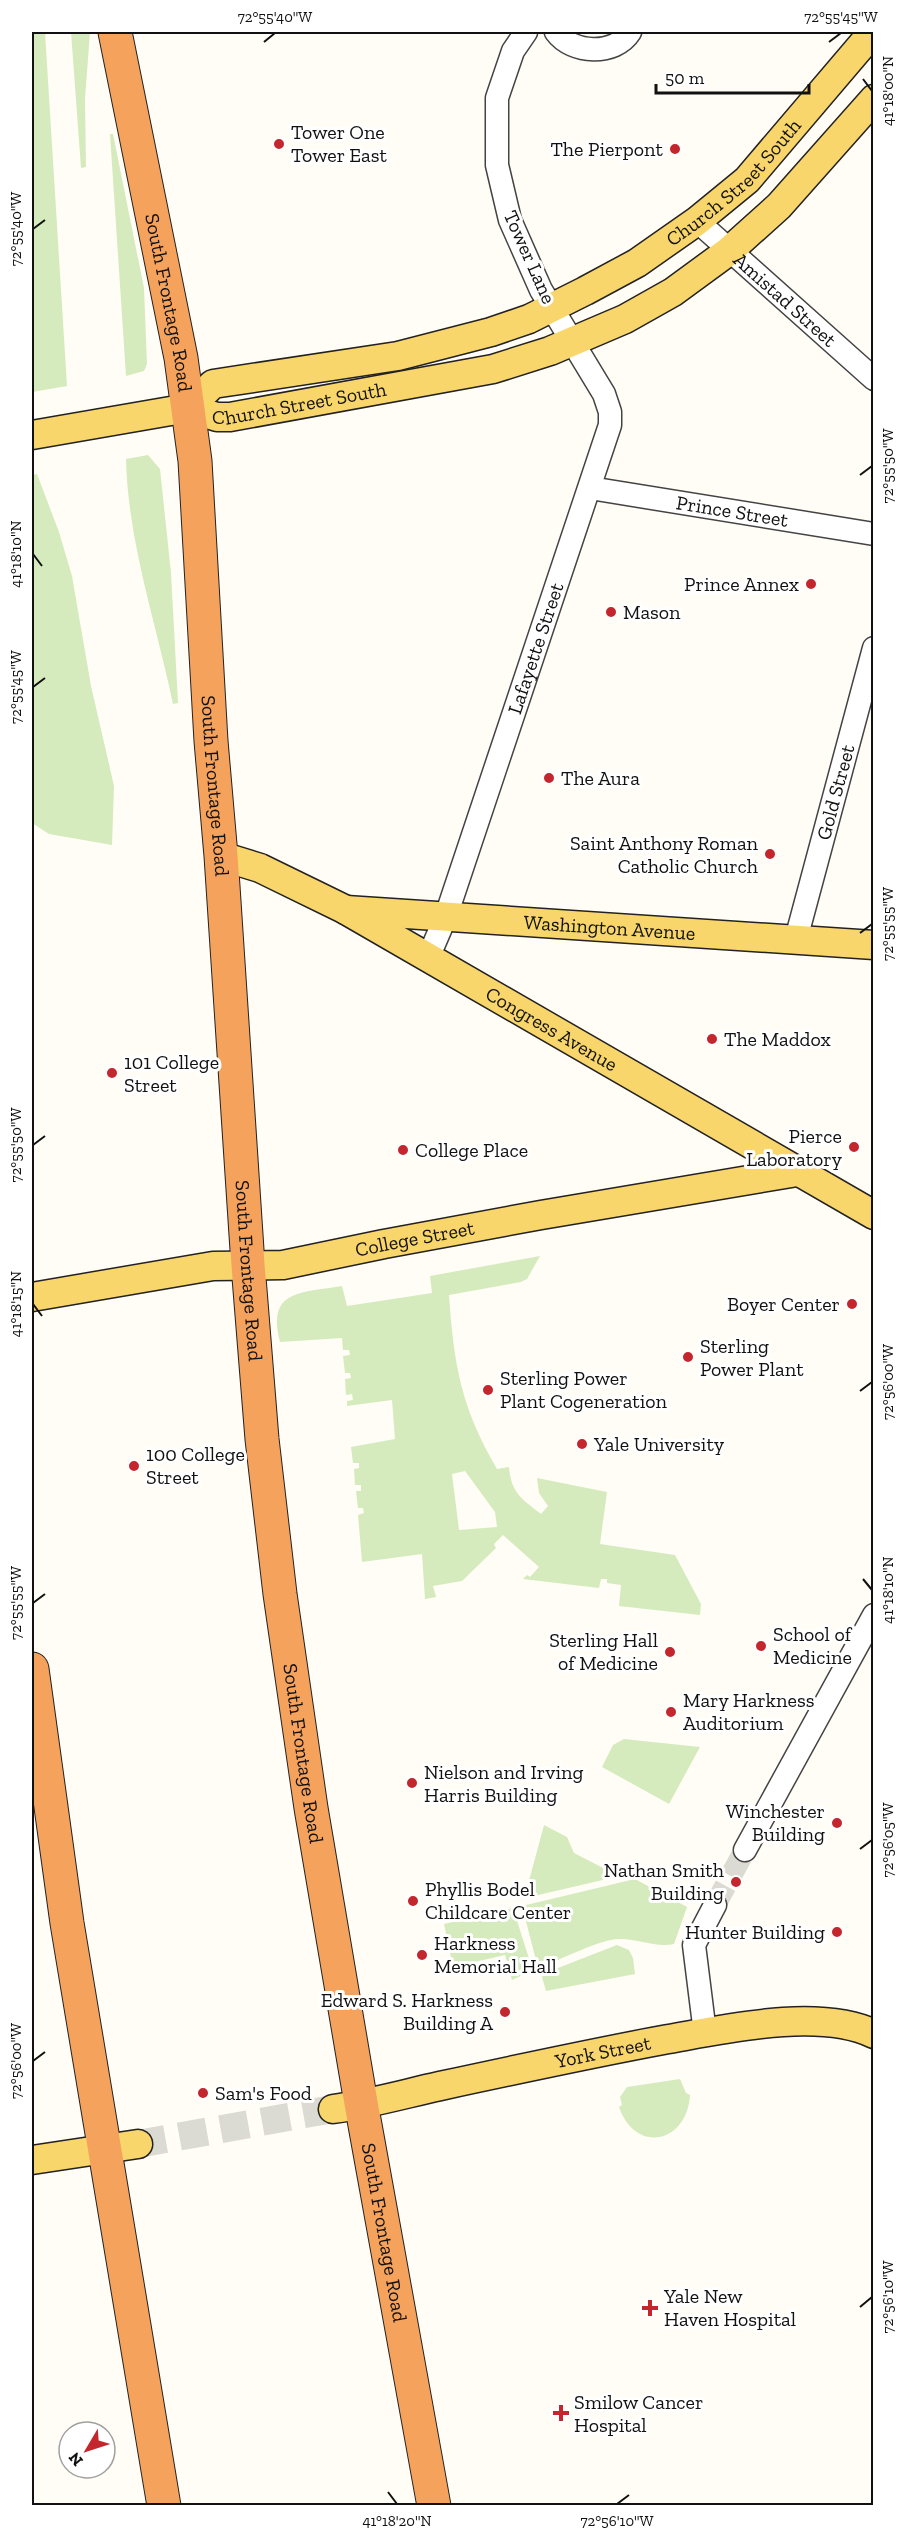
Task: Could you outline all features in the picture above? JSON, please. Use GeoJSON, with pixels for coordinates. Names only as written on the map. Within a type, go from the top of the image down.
{"type":"FeatureCollection","features":[{"type":"Feature","properties":{"kind":"highway","name":"South Frontage Road"},"geometry":{"type":"LineString","coordinates":[[115,32],[181,358],[195,461],[211,741],[222,856],[248,1265],[262,1439],[280,1594],[313,1819],[347,2106],[434,2505]]}},
{"type":"Feature","properties":{"kind":"highway"},"geometry":{"type":"LineString","coordinates":[[32,1669],[67,1923],[103,2150],[164,2505]]}},
{"type":"Feature","properties":{"kind":"main road","name":"Church Street South"},"geometry":{"type":"LineString","coordinates":[[873,32],[747,180],[697,221],[637,262],[552,309],[491,332],[398,356],[213,384],[188,408],[217,417],[230,417],[493,369],[572,342],[625,319],[673,292],[729,251],[779,206],[873,99]]}},
{"type":"Feature","properties":{"kind":"main road"},"geometry":{"type":"LineString","coordinates":[[808,106],[799,150],[802,160],[811,170]]}},
{"type":"Feature","properties":{"kind":"main road"},"geometry":{"type":"LineString","coordinates":[[32,435],[188,408]]}},
{"type":"Feature","properties":{"kind":"main road","name":"Congress Avenue"},"geometry":{"type":"LineString","coordinates":[[222,856],[260,868],[344,909],[873,1215]]}},
{"type":"Feature","properties":{"kind":"main road","name":"Washington Avenue"},"geometry":{"type":"LineString","coordinates":[[344,909],[873,945]]}},
{"type":"Feature","properties":{"kind":"main road","name":"College Street"},"geometry":{"type":"LineString","coordinates":[[32,1297],[213,1266],[283,1265],[542,1215],[797,1172]]}},
{"type":"Feature","properties":{"kind":"main road","name":"York Street"},"geometry":{"type":"LineString","coordinates":[[347,2106],[587,2055],[705,2033],[779,2023],[822,2022],[843,2024],[873,2034]]}},
{"type":"Feature","properties":{"kind":"main road"},"geometry":{"type":"LineString","coordinates":[[32,2160],[138,2144]]}},
{"type":"Feature","properties":{"kind":"street","name":"Tower Lane"},"geometry":{"type":"LineString","coordinates":[[526,32],[513,51],[497,98],[497,165],[510,220],[541,290],[572,342]]}},
{"type":"Feature","properties":{"kind":"street"},"geometry":{"type":"LineString","coordinates":[[556,32],[577,48],[596,51],[626,39],[630,32]]}},
{"type":"Feature","properties":{"kind":"street","name":"Amistad Street"},"geometry":{"type":"LineString","coordinates":[[697,221],[873,379]]}},
{"type":"Feature","properties":{"kind":"street","name":"Lafayette Street"},"geometry":{"type":"LineString","coordinates":[[428,958],[446,916],[610,425],[610,412],[604,394],[572,342]]}},
{"type":"Feature","properties":{"kind":"street","name":"Prince Street"},"geometry":{"type":"LineString","coordinates":[[590,488],[873,534]]}},
{"type":"Feature","properties":{"kind":"street","name":"Gold Street"},"geometry":{"type":"LineString","coordinates":[[796,939],[873,648]]}},
{"type":"Feature","properties":{"kind":"street"},"geometry":{"type":"LineString","coordinates":[[746,1850],[873,1615]]}},
{"type":"Feature","properties":{"kind":"street"},"geometry":{"type":"LineString","coordinates":[[705,2033],[694,1945],[715,1905]]}},
{"type":"Feature","properties":{"kind":"green space"},"geometry":{"type":"Polygon","coordinates":[[[32,32],[45,32],[67,386],[32,392],[32,32]]]}},
{"type":"Feature","properties":{"kind":"green space"},"geometry":{"type":"Polygon","coordinates":[[[71,32],[90,32],[85,99],[86,167],[81,168],[71,32]]]}},
{"type":"Feature","properties":{"kind":"green space"},"geometry":{"type":"Polygon","coordinates":[[[110,134],[113,134],[144,288],[147,364],[144,371],[126,376],[110,134]]]}},
{"type":"Feature","properties":{"kind":"green space"},"geometry":{"type":"Polygon","coordinates":[[[148,455],[160,469],[171,573],[178,703],[173,704],[137,552],[128,490],[126,459],[148,455]]]}},
{"type":"Feature","properties":{"kind":"green space"},"geometry":{"type":"Polygon","coordinates":[[[37,474],[59,532],[72,576],[91,686],[114,786],[112,845],[49,834],[32,823],[32,475],[37,474]]]}},
{"type":"Feature","properties":{"kind":"green space"},"geometry":{"type":"Polygon","coordinates":[[[540,1256],[527,1279],[521,1282],[449,1295],[457,1365],[461,1385],[475,1426],[497,1469],[509,1467],[512,1483],[519,1495],[541,1514],[548,1506],[539,1493],[537,1478],[607,1492],[600,1544],[675,1555],[701,1604],[700,1615],[619,1606],[621,1585],[607,1583],[607,1579],[601,1579],[599,1588],[523,1579],[527,1575],[530,1577],[539,1567],[503,1535],[494,1544],[496,1548],[462,1581],[433,1586],[436,1597],[425,1599],[422,1554],[362,1562],[358,1515],[364,1513],[363,1508],[358,1508],[356,1491],[361,1491],[361,1485],[355,1485],[354,1469],[359,1468],[359,1463],[353,1463],[351,1447],[395,1439],[392,1400],[347,1406],[347,1401],[353,1400],[352,1394],[346,1395],[345,1379],[351,1378],[350,1373],[345,1373],[343,1356],[350,1355],[349,1350],[343,1350],[342,1338],[280,1342],[277,1325],[278,1312],[283,1303],[291,1297],[313,1290],[342,1286],[347,1306],[432,1293],[430,1276],[540,1256]],[[465,1471],[452,1474],[459,1530],[497,1527],[495,1512],[465,1471]]]}},
{"type":"Feature","properties":{"kind":"green space"},"geometry":{"type":"Polygon","coordinates":[[[624,1739],[700,1747],[669,1804],[602,1767],[613,1745],[624,1739]]]}},
{"type":"Feature","properties":{"kind":"green space"},"geometry":{"type":"Polygon","coordinates":[[[544,1825],[567,1837],[574,1853],[609,1871],[607,1879],[521,1899],[530,1877],[544,1825]]]}},
{"type":"Feature","properties":{"kind":"green space"},"geometry":{"type":"Polygon","coordinates":[[[635,1879],[687,1907],[674,1944],[660,1945],[625,1939],[611,1940],[543,1966],[537,1964],[522,1906],[635,1879]]]}},
{"type":"Feature","properties":{"kind":"green space"},"geometry":{"type":"Polygon","coordinates":[[[513,1908],[531,1971],[512,1980],[505,1955],[453,1967],[444,1924],[513,1908]]]}},
{"type":"Feature","properties":{"kind":"green space"},"geometry":{"type":"Polygon","coordinates":[[[617,1945],[629,1950],[633,1958],[635,1974],[546,1991],[542,1977],[545,1973],[617,1945]]]}},
{"type":"Feature","properties":{"kind":"green space"},"geometry":{"type":"Polygon","coordinates":[[[680,2079],[686,2093],[690,2095],[687,2112],[680,2124],[670,2133],[659,2137],[648,2137],[636,2132],[627,2122],[619,2107],[622,2105],[620,2097],[627,2087],[680,2079]]]}},
{"type":"Feature","properties":{"kind":"tunnel"},"geometry":{"type":"LineString","coordinates":[[715,1905],[745,1850]]}},
{"type":"Feature","properties":{"kind":"tunnel"},"geometry":{"type":"LineString","coordinates":[[138,2144],[333,2109]]}},
{"type":"Feature","properties":{"kind":"place","name":"Tower One Tower East"},"geometry":{"type":"Point","coordinates":[279,144]}},
{"type":"Feature","properties":{"kind":"place","name":"The Pierpont"},"geometry":{"type":"Point","coordinates":[675,149]}},
{"type":"Feature","properties":{"kind":"place","name":"Prince Annex"},"geometry":{"type":"Point","coordinates":[811,584]}},
{"type":"Feature","properties":{"kind":"place","name":"Mason"},"geometry":{"type":"Point","coordinates":[611,612]}},
{"type":"Feature","properties":{"kind":"place","name":"The Aura"},"geometry":{"type":"Point","coordinates":[549,778]}},
{"type":"Feature","properties":{"kind":"place","name":"Saint Anthony Roman Catholic Church"},"geometry":{"type":"Point","coordinates":[770,854]}},
{"type":"Feature","properties":{"kind":"place","name":"The Maddox"},"geometry":{"type":"Point","coordinates":[712,1039]}},
{"type":"Feature","properties":{"kind":"place","name":"101 College Street"},"geometry":{"type":"Point","coordinates":[112,1073]}},
{"type":"Feature","properties":{"kind":"place","name":"Pierce Laboratory"},"geometry":{"type":"Point","coordinates":[854,1147]}},
{"type":"Feature","properties":{"kind":"place","name":"College Place"},"geometry":{"type":"Point","coordinates":[403,1150]}},
{"type":"Feature","properties":{"kind":"place","name":"Boyer Center"},"geometry":{"type":"Point","coordinates":[852,1304]}},
{"type":"Feature","properties":{"kind":"place","name":"Sterling Power Plant"},"geometry":{"type":"Point","coordinates":[688,1357]}},
{"type":"Feature","properties":{"kind":"place","name":"Sterling Power Plant Cogeneration"},"geometry":{"type":"Point","coordinates":[488,1390]}},
{"type":"Feature","properties":{"kind":"place","name":"Yale University"},"geometry":{"type":"Point","coordinates":[582,1444]}},
{"type":"Feature","properties":{"kind":"place","name":"100 College Street"},"geometry":{"type":"Point","coordinates":[134,1466]}},
{"type":"Feature","properties":{"kind":"place","name":"School of Medicine"},"geometry":{"type":"Point","coordinates":[761,1646]}},
{"type":"Feature","properties":{"kind":"place","name":"Sterling Hall of Medicine"},"geometry":{"type":"Point","coordinates":[670,1652]}},
{"type":"Feature","properties":{"kind":"place","name":"Mary Harkness Auditorium"},"geometry":{"type":"Point","coordinates":[671,1712]}},
{"type":"Feature","properties":{"kind":"place","name":"Nielson and Irving Harris Building"},"geometry":{"type":"Point","coordinates":[412,1783]}},
{"type":"Feature","properties":{"kind":"place","name":"Winchester Building"},"geometry":{"type":"Point","coordinates":[837,1823]}},
{"type":"Feature","properties":{"kind":"place","name":"Nathan Smith Building"},"geometry":{"type":"Point","coordinates":[736,1882]}},
{"type":"Feature","properties":{"kind":"place","name":"Phyllis Bodel Childcare Center"},"geometry":{"type":"Point","coordinates":[413,1901]}},
{"type":"Feature","properties":{"kind":"place","name":"Hunter Building"},"geometry":{"type":"Point","coordinates":[837,1932]}},
{"type":"Feature","properties":{"kind":"place","name":"Harkness Memorial Hall"},"geometry":{"type":"Point","coordinates":[422,1955]}},
{"type":"Feature","properties":{"kind":"place","name":"Edward S. Harkness Building A"},"geometry":{"type":"Point","coordinates":[505,2012]}},
{"type":"Feature","properties":{"kind":"place","name":"Sam's Food"},"geometry":{"type":"Point","coordinates":[203,2093]}},
{"type":"Feature","properties":{"kind":"place","name":"Yale New Haven Hospital"},"geometry":{"type":"Point","coordinates":[650,2308]}},
{"type":"Feature","properties":{"kind":"place","name":"Smilow Cancer Hospital"},"geometry":{"type":"Point","coordinates":[561,2413]}}]}
